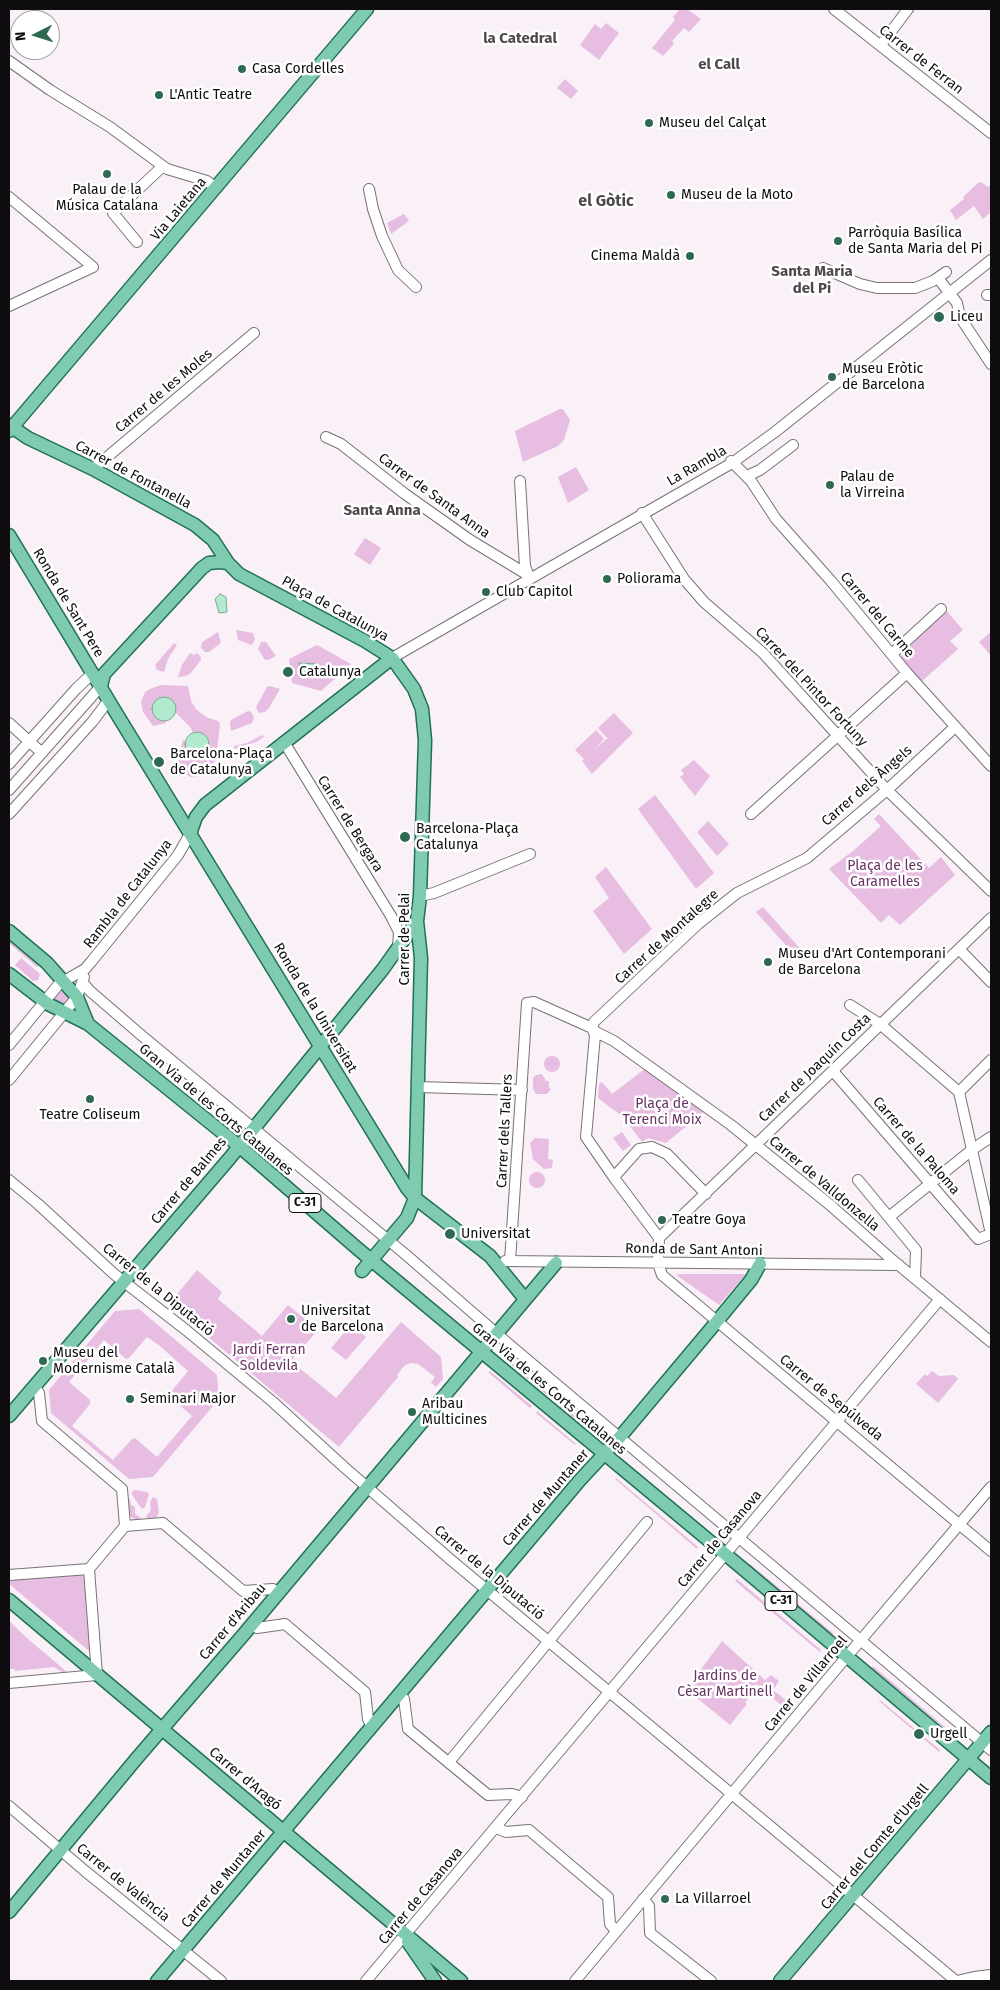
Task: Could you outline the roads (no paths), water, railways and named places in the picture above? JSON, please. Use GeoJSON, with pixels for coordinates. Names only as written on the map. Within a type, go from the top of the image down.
{"type":"FeatureCollection","features":[{"type":"Feature","properties":{"kind":"main road","name":"Via Laietana"},"geometry":{"type":"LineString","coordinates":[[10,428],[367,9]]}},
{"type":"Feature","properties":{"kind":"main road","name":"Carrer de Fontanella"},"geometry":{"type":"LineString","coordinates":[[10,428],[92,469],[206,532],[228,564]]}},
{"type":"Feature","properties":{"kind":"main road","name":"Ronda de Sant Pere"},"geometry":{"type":"LineString","coordinates":[[9,535],[99,678]]}},
{"type":"Feature","properties":{"kind":"main road"},"geometry":{"type":"LineString","coordinates":[[190,834],[108,701],[99,678],[202,568],[214,562],[228,564]]}},
{"type":"Feature","properties":{"kind":"main road","name":"Plaça de Catalunya"},"geometry":{"type":"LineString","coordinates":[[190,834],[200,809],[392,658],[365,641],[239,574],[228,564]]}},
{"type":"Feature","properties":{"kind":"main road","name":"Carrer de Pelai"},"geometry":{"type":"LineString","coordinates":[[392,658],[414,689],[422,709],[424,727],[420,896],[417,921],[421,950],[415,1198]]}},
{"type":"Feature","properties":{"kind":"main road","name":"Ronda de la Universitat"},"geometry":{"type":"LineString","coordinates":[[190,834],[415,1198]]}},
{"type":"Feature","properties":{"kind":"main road","name":"Carrer de Balmes"},"geometry":{"type":"LineString","coordinates":[[9,1416],[36,1390],[123,1281],[239,1146],[398,949],[417,921]]}},
{"type":"Feature","properties":{"kind":"main road","name":"Gran Via de les Corts Catalanes"},"geometry":{"type":"LineString","coordinates":[[9,931],[47,963],[77,997],[88,1024]]}},
{"type":"Feature","properties":{"kind":"main road","name":"Gran Via de les Corts Catalanes"},"geometry":{"type":"LineString","coordinates":[[9,974],[44,1002],[88,1024],[239,1146],[371,1260],[726,1554],[991,1778]]}},
{"type":"Feature","properties":{"kind":"main road"},"geometry":{"type":"LineString","coordinates":[[362,1271],[409,1214],[415,1198],[490,1256],[525,1299]]}},
{"type":"Feature","properties":{"kind":"main road","name":"Carrer d'Aribau"},"geometry":{"type":"LineString","coordinates":[[9,1912],[556,1263]]}},
{"type":"Feature","properties":{"kind":"main road","name":"Carrer de Muntaner"},"geometry":{"type":"LineString","coordinates":[[157,1981],[717,1322],[751,1280],[760,1264]]}},
{"type":"Feature","properties":{"kind":"main road","name":"Carrer d'Aragó"},"geometry":{"type":"LineString","coordinates":[[9,1600],[461,1981]]}},
{"type":"Feature","properties":{"kind":"main road","name":"Carrer del Comte d'Urgell"},"geometry":{"type":"LineString","coordinates":[[780,1981],[854,1896],[968,1759],[987,1746],[991,1732]]}},
{"type":"Feature","properties":{"kind":"main road"},"geometry":{"type":"LineString","coordinates":[[406,1935],[413,1951],[435,1981]]}},
{"type":"Feature","properties":{"kind":"street","name":"Carrer de Ferran"},"geometry":{"type":"LineString","coordinates":[[834,9],[991,133]]}},
{"type":"Feature","properties":{"kind":"street"},"geometry":{"type":"LineString","coordinates":[[881,45],[908,9]]}},
{"type":"Feature","properties":{"kind":"street"},"geometry":{"type":"LineString","coordinates":[[9,61],[50,90],[104,123],[162,166],[198,179],[216,188]]}},
{"type":"Feature","properties":{"kind":"street"},"geometry":{"type":"LineString","coordinates":[[137,242],[113,213],[162,166]]}},
{"type":"Feature","properties":{"kind":"street"},"geometry":{"type":"LineString","coordinates":[[368,189],[382,236],[398,270],[416,287]]}},
{"type":"Feature","properties":{"kind":"street"},"geometry":{"type":"LineString","coordinates":[[9,197],[93,267],[9,306]]}},
{"type":"Feature","properties":{"kind":"street","name":"La Rambla"},"geometry":{"type":"LineString","coordinates":[[392,658],[527,575],[732,462],[775,432],[948,292],[991,260]]}},
{"type":"Feature","properties":{"kind":"street"},"geometry":{"type":"LineString","coordinates":[[823,268],[860,284],[876,288],[914,288],[939,277],[957,303],[959,315],[991,364]]}},
{"type":"Feature","properties":{"kind":"street","name":"Carrer de les Moles"},"geometry":{"type":"LineString","coordinates":[[92,469],[254,333]]}},
{"type":"Feature","properties":{"kind":"street","name":"Carrer de Santa Anna"},"geometry":{"type":"LineString","coordinates":[[326,437],[341,444],[405,494],[470,540],[527,575]]}},
{"type":"Feature","properties":{"kind":"street"},"geometry":{"type":"LineString","coordinates":[[747,476],[760,470],[793,445]]}},
{"type":"Feature","properties":{"kind":"street","name":"Carrer del Carme"},"geometry":{"type":"LineString","coordinates":[[732,462],[747,476],[776,519],[907,673],[955,727],[990,761]]}},
{"type":"Feature","properties":{"kind":"street"},"geometry":{"type":"LineString","coordinates":[[520,481],[527,575]]}},
{"type":"Feature","properties":{"kind":"street","name":"Carrer del Pintor Fortuny"},"geometry":{"type":"LineString","coordinates":[[642,513],[684,579],[704,602],[763,653],[887,790],[991,891]]}},
{"type":"Feature","properties":{"kind":"street"},"geometry":{"type":"LineString","coordinates":[[892,654],[941,609]]}},
{"type":"Feature","properties":{"kind":"street"},"geometry":{"type":"LineString","coordinates":[[751,814],[907,673]]}},
{"type":"Feature","properties":{"kind":"street"},"geometry":{"type":"LineString","coordinates":[[9,764],[28,741],[99,678]]}},
{"type":"Feature","properties":{"kind":"street"},"geometry":{"type":"LineString","coordinates":[[9,790],[42,753],[99,678]]}},
{"type":"Feature","properties":{"kind":"street"},"geometry":{"type":"LineString","coordinates":[[9,814],[96,718],[108,701]]}},
{"type":"Feature","properties":{"kind":"street"},"geometry":{"type":"LineString","coordinates":[[9,723],[42,753]]}},
{"type":"Feature","properties":{"kind":"street","name":"Carrer dels Àngels"},"geometry":{"type":"LineString","coordinates":[[796,863],[807,858],[887,790],[955,727]]}},
{"type":"Feature","properties":{"kind":"street","name":"Carrer de Bergara"},"geometry":{"type":"LineString","coordinates":[[284,742],[394,921],[399,932],[398,949]]}},
{"type":"Feature","properties":{"kind":"street","name":"Rambla de Catalunya"},"geometry":{"type":"LineString","coordinates":[[9,1045],[62,981],[85,969],[178,856],[190,834]]}},
{"type":"Feature","properties":{"kind":"street"},"geometry":{"type":"LineString","coordinates":[[420,896],[434,893],[530,854]]}},
{"type":"Feature","properties":{"kind":"street","name":"Carrer de Montalegre"},"geometry":{"type":"LineString","coordinates":[[592,1028],[594,1022],[698,924],[737,892],[796,863]]}},
{"type":"Feature","properties":{"kind":"street","name":"Carrer de Joaquín Costa"},"geometry":{"type":"LineString","coordinates":[[659,1238],[991,918]]}},
{"type":"Feature","properties":{"kind":"street"},"geometry":{"type":"LineString","coordinates":[[959,949],[991,982]]}},
{"type":"Feature","properties":{"kind":"street","name":"Rambla de Catalunya"},"geometry":{"type":"LineString","coordinates":[[9,1080],[77,997],[83,983],[85,969]]}},
{"type":"Feature","properties":{"kind":"street"},"geometry":{"type":"LineString","coordinates":[[83,983],[90,991],[987,1746]]}},
{"type":"Feature","properties":{"kind":"street","name":"Carrer de Valldonzella"},"geometry":{"type":"LineString","coordinates":[[527,1003],[534,1002],[592,1028],[614,1041],[756,1145],[830,1204],[991,1342]]}},
{"type":"Feature","properties":{"kind":"street","name":"Carrer dels Tallers"},"geometry":{"type":"LineString","coordinates":[[510,1261],[527,1003]]}},
{"type":"Feature","properties":{"kind":"street"},"geometry":{"type":"LineString","coordinates":[[850,1004],[880,1024],[959,1092],[991,1234]]}},
{"type":"Feature","properties":{"kind":"street"},"geometry":{"type":"LineString","coordinates":[[592,1028],[595,1035],[586,1137],[659,1238],[658,1263]]}},
{"type":"Feature","properties":{"kind":"street"},"geometry":{"type":"LineString","coordinates":[[959,1092],[991,1060]]}},
{"type":"Feature","properties":{"kind":"street","name":"Carrer de la Paloma"},"geometry":{"type":"LineString","coordinates":[[833,1071],[978,1239],[991,1234]]}},
{"type":"Feature","properties":{"kind":"street"},"geometry":{"type":"LineString","coordinates":[[418,1087],[522,1090]]}},
{"type":"Feature","properties":{"kind":"street"},"geometry":{"type":"LineString","coordinates":[[889,1217],[973,1149],[991,1138]]}},
{"type":"Feature","properties":{"kind":"street"},"geometry":{"type":"LineString","coordinates":[[614,1177],[639,1149],[652,1147],[668,1154],[706,1194]]}},
{"type":"Feature","properties":{"kind":"street","name":"Carrer de la Diputació"},"geometry":{"type":"LineString","coordinates":[[9,1180],[123,1281],[273,1402],[367,1487],[548,1641],[611,1691],[957,1981],[991,1975]]}},
{"type":"Feature","properties":{"kind":"street"},"geometry":{"type":"LineString","coordinates":[[858,1180],[916,1250],[915,1278]]}},
{"type":"Feature","properties":{"kind":"street","name":"Ronda de Sant Antoni"},"geometry":{"type":"LineString","coordinates":[[490,1256],[501,1261],[556,1263],[899,1265]]}},
{"type":"Feature","properties":{"kind":"street","name":"Carrer de Sepúlveda"},"geometry":{"type":"LineString","coordinates":[[658,1263],[662,1275],[960,1523],[991,1551]]}},
{"type":"Feature","properties":{"kind":"street","name":"Carrer de Casanova"},"geometry":{"type":"LineString","coordinates":[[366,1981],[499,1830],[517,1795],[611,1691],[940,1299]]}},
{"type":"Feature","properties":{"kind":"street"},"geometry":{"type":"LineString","coordinates":[[9,1684],[97,1675],[97,1650],[89,1569],[125,1526],[122,1489],[42,1421],[36,1390]]}},
{"type":"Feature","properties":{"kind":"street","name":"Carrer de Villarroel"},"geometry":{"type":"LineString","coordinates":[[575,1981],[613,1928],[645,1902],[732,1793],[991,1487]]}},
{"type":"Feature","properties":{"kind":"street"},"geometry":{"type":"LineString","coordinates":[[449,1762],[648,1522]]}},
{"type":"Feature","properties":{"kind":"street"},"geometry":{"type":"LineString","coordinates":[[125,1526],[163,1523],[243,1591],[274,1588],[278,1592]]}},
{"type":"Feature","properties":{"kind":"street"},"geometry":{"type":"LineString","coordinates":[[9,1575],[89,1569]]}},
{"type":"Feature","properties":{"kind":"street"},"geometry":{"type":"LineString","coordinates":[[252,1624],[257,1628],[285,1624],[365,1692],[368,1719],[372,1727]]}},
{"type":"Feature","properties":{"kind":"street"},"geometry":{"type":"LineString","coordinates":[[400,1694],[404,1699],[408,1729],[488,1795],[517,1795]]}},
{"type":"Feature","properties":{"kind":"street","name":"Carrer de València"},"geometry":{"type":"LineString","coordinates":[[9,1806],[221,1981]]}},
{"type":"Feature","properties":{"kind":"street"},"geometry":{"type":"LineString","coordinates":[[499,1830],[530,1830],[572,1866],[608,1897],[613,1928]]}},
{"type":"Feature","properties":{"kind":"street"},"geometry":{"type":"LineString","coordinates":[[645,1902],[650,1933],[711,1981]]}},
{"type":"Feature","properties":{"kind":"place","name":"Casa Cordelles"},"geometry":{"type":"Point","coordinates":[242,69]}},
{"type":"Feature","properties":{"kind":"place","name":"L'Antic Teatre"},"geometry":{"type":"Point","coordinates":[159,95]}},
{"type":"Feature","properties":{"kind":"place","name":"Museu del Calçat"},"geometry":{"type":"Point","coordinates":[649,123]}},
{"type":"Feature","properties":{"kind":"place","name":"Palau de la Música Catalana"},"geometry":{"type":"Point","coordinates":[107,174]}},
{"type":"Feature","properties":{"kind":"place","name":"Museu de la Moto"},"geometry":{"type":"Point","coordinates":[671,195]}},
{"type":"Feature","properties":{"kind":"place","name":"Parròquia Basílica de Santa Maria del Pi"},"geometry":{"type":"Point","coordinates":[838,241]}},
{"type":"Feature","properties":{"kind":"place","name":"Cinema Maldà"},"geometry":{"type":"Point","coordinates":[690,256]}},
{"type":"Feature","properties":{"kind":"place","name":"Liceu"},"geometry":{"type":"Point","coordinates":[939,317]}},
{"type":"Feature","properties":{"kind":"place","name":"Museu Eròtic de Barcelona"},"geometry":{"type":"Point","coordinates":[832,377]}},
{"type":"Feature","properties":{"kind":"place","name":"Palau de la Virreina"},"geometry":{"type":"Point","coordinates":[830,485]}},
{"type":"Feature","properties":{"kind":"place","name":"Poliorama"},"geometry":{"type":"Point","coordinates":[607,579]}},
{"type":"Feature","properties":{"kind":"place","name":"Club Capitol"},"geometry":{"type":"Point","coordinates":[486,592]}},
{"type":"Feature","properties":{"kind":"place","name":"Catalunya"},"geometry":{"type":"Point","coordinates":[288,672]}},
{"type":"Feature","properties":{"kind":"place","name":"Barcelona-Plaça de Catalunya"},"geometry":{"type":"Point","coordinates":[159,762]}},
{"type":"Feature","properties":{"kind":"place","name":"Barcelona-Plaça Catalunya"},"geometry":{"type":"Point","coordinates":[405,837]}},
{"type":"Feature","properties":{"kind":"place","name":"Museu d'Art Contemporani de Barcelona"},"geometry":{"type":"Point","coordinates":[768,962]}},
{"type":"Feature","properties":{"kind":"place","name":"Teatre Coliseum"},"geometry":{"type":"Point","coordinates":[90,1099]}},
{"type":"Feature","properties":{"kind":"place","name":"Teatre Goya"},"geometry":{"type":"Point","coordinates":[662,1220]}},
{"type":"Feature","properties":{"kind":"place","name":"Universitat"},"geometry":{"type":"Point","coordinates":[450,1234]}},
{"type":"Feature","properties":{"kind":"place","name":"Universitat de Barcelona"},"geometry":{"type":"Point","coordinates":[291,1319]}},
{"type":"Feature","properties":{"kind":"place","name":"Museu del Modernisme Català"},"geometry":{"type":"Point","coordinates":[43,1361]}},
{"type":"Feature","properties":{"kind":"place","name":"Seminari Major"},"geometry":{"type":"Point","coordinates":[130,1399]}},
{"type":"Feature","properties":{"kind":"place","name":"Aribau Multicines"},"geometry":{"type":"Point","coordinates":[412,1412]}},
{"type":"Feature","properties":{"kind":"place","name":"Urgell"},"geometry":{"type":"Point","coordinates":[919,1734]}},
{"type":"Feature","properties":{"kind":"place","name":"La Villarroel"},"geometry":{"type":"Point","coordinates":[665,1899]}},
{"type":"Feature","properties":{"kind":"district","name":"la Catedral"},"geometry":{"type":"Point","coordinates":[520,39]}},
{"type":"Feature","properties":{"kind":"district","name":"el Call"},"geometry":{"type":"Point","coordinates":[719,65]}},
{"type":"Feature","properties":{"kind":"district","name":"el Gòtic"},"geometry":{"type":"Point","coordinates":[606,202]}},
{"type":"Feature","properties":{"kind":"district","name":"Santa Maria del Pi"},"geometry":{"type":"Point","coordinates":[812,280]}},
{"type":"Feature","properties":{"kind":"district","name":"Santa Anna"},"geometry":{"type":"Point","coordinates":[382,511]}},
{"type":"Feature","properties":{"kind":"park label","name":"Plaça de les Caramelles"},"geometry":{"type":"Point","coordinates":[885,874]}},
{"type":"Feature","properties":{"kind":"park label","name":"Plaça de Terenci Moix"},"geometry":{"type":"Point","coordinates":[662,1112]}},
{"type":"Feature","properties":{"kind":"park label","name":"Jardí Ferran Soldevila"},"geometry":{"type":"Point","coordinates":[269,1358]}},
{"type":"Feature","properties":{"kind":"park label","name":"Jardins de Cèsar Martinell"},"geometry":{"type":"Point","coordinates":[725,1684]}}]}
